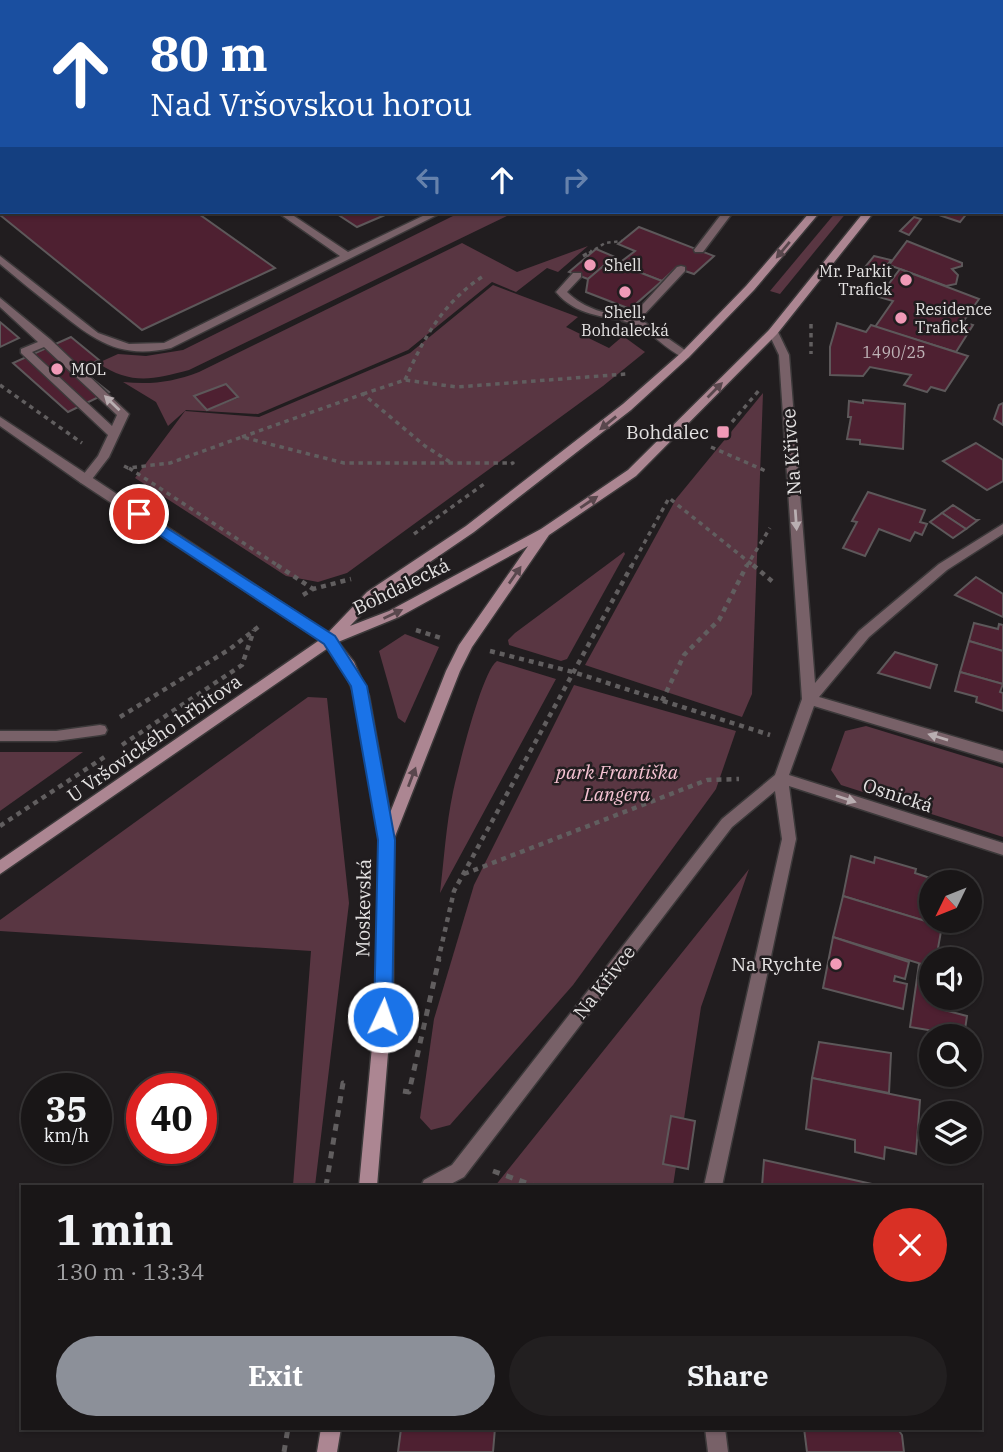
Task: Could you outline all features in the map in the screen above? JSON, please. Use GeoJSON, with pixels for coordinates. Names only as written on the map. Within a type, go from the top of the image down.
{"type":"FeatureCollection","features":[{"type":"Feature","properties":{"kind":"main road","name":"Bohdalecká"},"geometry":{"type":"LineString","coordinates":[[330,640],[372,595],[470,529],[627,407],[685,355],[750,288],[813,214]]}},
{"type":"Feature","properties":{"kind":"main road","name":"Bohdalecká"},"geometry":{"type":"LineString","coordinates":[[330,640],[394,614],[545,532],[632,473],[773,332],[868,214]]}},
{"type":"Feature","properties":{"kind":"main road"},"geometry":{"type":"LineString","coordinates":[[387,840],[453,671],[466,645],[545,532]]}},
{"type":"Feature","properties":{"kind":"main road","name":"Moskevská"},"geometry":{"type":"LineString","coordinates":[[330,640],[349,666],[362,696],[387,840],[384,993],[368,1185]]}},
{"type":"Feature","properties":{"kind":"main road","name":"U Vršovického hřbitova"},"geometry":{"type":"LineString","coordinates":[[0,867],[330,640]]}},
{"type":"Feature","properties":{"kind":"main road"},"geometry":{"type":"LineString","coordinates":[[327,1452],[331,1430]]}},
{"type":"Feature","properties":{"kind":"street"},"geometry":{"type":"LineString","coordinates":[[285,214],[346,256]]}},
{"type":"Feature","properties":{"kind":"street"},"geometry":{"type":"LineString","coordinates":[[0,259],[94,335],[109,344],[145,350],[167,346],[435,214]]}},
{"type":"Feature","properties":{"kind":"street"},"geometry":{"type":"LineString","coordinates":[[699,250],[726,214]]}},
{"type":"Feature","properties":{"kind":"street"},"geometry":{"type":"LineString","coordinates":[[634,320],[681,270]]}},
{"type":"Feature","properties":{"kind":"street"},"geometry":{"type":"LineString","coordinates":[[577,275],[561,292],[568,300],[618,319],[634,320],[685,355]]}},
{"type":"Feature","properties":{"kind":"street"},"geometry":{"type":"LineString","coordinates":[[0,301],[123,414],[116,435],[85,480]]}},
{"type":"Feature","properties":{"kind":"street","name":"Na Křivce"},"geometry":{"type":"LineString","coordinates":[[773,332],[784,355],[808,699]]}},
{"type":"Feature","properties":{"kind":"street"},"geometry":{"type":"LineString","coordinates":[[47,342],[25,351],[116,435]]}},
{"type":"Feature","properties":{"kind":"street"},"geometry":{"type":"LineString","coordinates":[[0,421],[85,480],[330,640]]}},
{"type":"Feature","properties":{"kind":"street","name":"Na Křivce"},"geometry":{"type":"LineString","coordinates":[[713,1185],[789,839],[781,778],[808,699],[864,634],[943,567],[1003,528]]}},
{"type":"Feature","properties":{"kind":"street"},"geometry":{"type":"LineString","coordinates":[[808,699],[1003,757]]}},
{"type":"Feature","properties":{"kind":"street"},"geometry":{"type":"LineString","coordinates":[[0,736],[56,736],[100,730]]}},
{"type":"Feature","properties":{"kind":"street","name":"Na Křivce"},"geometry":{"type":"LineString","coordinates":[[432,1185],[458,1171],[727,823],[781,778]]}},
{"type":"Feature","properties":{"kind":"street","name":"Osnická"},"geometry":{"type":"LineString","coordinates":[[781,778],[1003,849]]}},
{"type":"Feature","properties":{"kind":"street"},"geometry":{"type":"LineString","coordinates":[[715,1430],[718,1452]]}},
{"type":"Feature","properties":{"kind":"path"},"geometry":{"type":"LineString","coordinates":[[405,380],[428,328],[466,285],[485,275]]}},
{"type":"Feature","properties":{"kind":"path"},"geometry":{"type":"LineString","coordinates":[[811,357],[810,329],[813,320]]}},
{"type":"Feature","properties":{"kind":"path"},"geometry":{"type":"LineString","coordinates":[[128,468],[170,463],[405,380],[457,387],[626,374]]}},
{"type":"Feature","properties":{"kind":"path"},"geometry":{"type":"LineString","coordinates":[[0,385],[103,457],[128,468],[313,589]]}},
{"type":"Feature","properties":{"kind":"path"},"geometry":{"type":"LineString","coordinates":[[363,394],[425,446],[451,462]]}},
{"type":"Feature","properties":{"kind":"path"},"geometry":{"type":"LineString","coordinates":[[242,436],[282,449],[344,463],[513,463],[502,471]]}},
{"type":"Feature","properties":{"kind":"path"},"geometry":{"type":"LineString","coordinates":[[662,701],[684,655],[719,620],[749,561],[794,488],[711,447]]}},
{"type":"Feature","properties":{"kind":"path"},"geometry":{"type":"LineString","coordinates":[[405,540],[491,478]]}},
{"type":"Feature","properties":{"kind":"path"},"geometry":{"type":"LineString","coordinates":[[326,1185],[343,1083],[409,1091],[454,891],[669,498],[767,574]]}},
{"type":"Feature","properties":{"kind":"path"},"geometry":{"type":"LineString","coordinates":[[352,578],[372,595]]}},
{"type":"Feature","properties":{"kind":"path"},"geometry":{"type":"LineString","coordinates":[[394,614],[420,633],[573,673],[793,743]]}},
{"type":"Feature","properties":{"kind":"path"},"geometry":{"type":"LineString","coordinates":[[0,826],[242,665],[254,630],[230,649],[100,730]]}},
{"type":"Feature","properties":{"kind":"path"},"geometry":{"type":"LineString","coordinates":[[464,875],[707,780],[781,778]]}},
{"type":"Feature","properties":{"kind":"path"},"geometry":{"type":"LineString","coordinates":[[466,1161],[532,1185]]}},
{"type":"Feature","properties":{"kind":"path"},"geometry":{"type":"LineString","coordinates":[[284,1452],[288,1430]]}},
{"type":"Feature","properties":{"kind":"green space"},"geometry":{"type":"Polygon","coordinates":[[[457,214],[511,214],[189,370],[153,378],[132,378],[98,363],[118,354],[146,356],[183,350],[457,214]]]}},
{"type":"Feature","properties":{"kind":"green space"},"geometry":{"type":"Polygon","coordinates":[[[834,214],[845,214],[780,294],[770,291],[834,214]]]}},
{"type":"Feature","properties":{"kind":"green space"},"geometry":{"type":"Polygon","coordinates":[[[462,243],[517,272],[588,246],[558,272],[547,268],[516,292],[492,282],[408,350],[258,414],[186,410],[168,426],[156,402],[123,382],[162,382],[199,372],[462,243]],[[226,384],[195,396],[207,410],[238,398],[226,384]]]}},
{"type":"Feature","properties":{"kind":"green space"},"geometry":{"type":"Polygon","coordinates":[[[493,285],[578,317],[566,327],[609,348],[623,336],[645,352],[603,386],[347,573],[318,582],[286,576],[135,478],[185,411],[259,417],[410,353],[493,285]]]}},
{"type":"Feature","properties":{"kind":"green space"},"geometry":{"type":"Polygon","coordinates":[[[763,393],[752,694],[742,717],[585,665],[676,499],[763,393]]]}},
{"type":"Feature","properties":{"kind":"green space"},"geometry":{"type":"Polygon","coordinates":[[[624,552],[567,659],[561,661],[509,645],[508,640],[515,633],[624,552]]]}},
{"type":"Feature","properties":{"kind":"green space"},"geometry":{"type":"Polygon","coordinates":[[[405,634],[439,647],[405,723],[398,718],[379,651],[405,634]]]}},
{"type":"Feature","properties":{"kind":"green space"},"geometry":{"type":"Polygon","coordinates":[[[497,661],[556,679],[440,893],[449,817],[465,743],[485,682],[497,661]]]}},
{"type":"Feature","properties":{"kind":"green space","name":"park Františka Langera"},"geometry":{"type":"Polygon","coordinates":[[[574,685],[736,731],[716,789],[573,985],[450,1125],[431,1130],[420,1118],[434,1019],[474,885],[574,685]]]}},
{"type":"Feature","properties":{"kind":"green space"},"geometry":{"type":"Polygon","coordinates":[[[308,697],[327,698],[349,903],[315,1185],[293,1185],[311,951],[0,931],[0,920],[308,697]]]}},
{"type":"Feature","properties":{"kind":"green space"},"geometry":{"type":"Polygon","coordinates":[[[866,726],[1003,768],[1003,837],[841,785],[831,770],[845,731],[866,726]]]}},
{"type":"Feature","properties":{"kind":"green space"},"geometry":{"type":"Polygon","coordinates":[[[0,752],[83,752],[0,811],[0,752]]]}},
{"type":"Feature","properties":{"kind":"green space"},"geometry":{"type":"Polygon","coordinates":[[[749,869],[701,1007],[684,1119],[671,1116],[663,1163],[676,1166],[673,1185],[496,1185],[749,869]]]}},
{"type":"Feature","properties":{"kind":"building"},"geometry":{"type":"Polygon","coordinates":[[[199,214],[275,268],[142,330],[0,215],[199,214]]]}},
{"type":"Feature","properties":{"kind":"building"},"geometry":{"type":"Polygon","coordinates":[[[337,214],[385,215],[357,227],[337,214]]]}},
{"type":"Feature","properties":{"kind":"building"},"geometry":{"type":"Polygon","coordinates":[[[936,214],[966,214],[960,222],[936,214]]]}},
{"type":"Feature","properties":{"kind":"building"},"geometry":{"type":"Polygon","coordinates":[[[914,217],[921,219],[909,235],[900,231],[914,217]]]}},
{"type":"Feature","properties":{"kind":"building"},"geometry":{"type":"Polygon","coordinates":[[[639,227],[714,256],[694,274],[676,268],[662,281],[618,264],[635,251],[618,244],[639,227]]]}},
{"type":"Feature","properties":{"kind":"building"},"geometry":{"type":"Polygon","coordinates":[[[907,241],[962,263],[962,266],[952,269],[958,275],[956,284],[946,286],[889,265],[907,241]]]}},
{"type":"Feature","properties":{"kind":"building","name":"Shell"},"geometry":{"type":"Polygon","coordinates":[[[596,249],[615,257],[588,279],[569,272],[596,249]]]}},
{"type":"Feature","properties":{"kind":"building"},"geometry":{"type":"Polygon","coordinates":[[[874,256],[891,260],[878,277],[861,272],[874,256]]]}},
{"type":"Feature","properties":{"kind":"building"},"geometry":{"type":"Polygon","coordinates":[[[608,262],[662,281],[630,309],[586,292],[588,279],[608,262]]]}},
{"type":"Feature","properties":{"kind":"building"},"geometry":{"type":"Polygon","coordinates":[[[900,269],[979,299],[963,322],[973,325],[956,352],[875,327],[893,301],[879,297],[900,269]]]}},
{"type":"Feature","properties":{"kind":"building"},"geometry":{"type":"Polygon","coordinates":[[[0,322],[19,338],[0,347],[0,322]]]}},
{"type":"Feature","properties":{"kind":"building"},"geometry":{"type":"Polygon","coordinates":[[[837,323],[866,332],[871,325],[968,356],[945,391],[931,387],[927,392],[904,385],[911,375],[870,367],[863,376],[830,375],[830,347],[837,323]]]}},
{"type":"Feature","properties":{"kind":"building"},"geometry":{"type":"Polygon","coordinates":[[[71,337],[99,360],[80,369],[109,392],[68,412],[13,363],[71,337]]]}},
{"type":"Feature","properties":{"kind":"building"},"geometry":{"type":"Polygon","coordinates":[[[226,384],[238,397],[207,410],[194,396],[226,384]]]}},
{"type":"Feature","properties":{"kind":"building"},"geometry":{"type":"Polygon","coordinates":[[[863,400],[905,404],[903,449],[860,444],[860,440],[847,439],[851,417],[848,417],[849,401],[863,403],[863,400]]]}},
{"type":"Feature","properties":{"kind":"building"},"geometry":{"type":"Polygon","coordinates":[[[1003,403],[1003,425],[994,419],[999,405],[1003,403]]]}},
{"type":"Feature","properties":{"kind":"building"},"geometry":{"type":"Polygon","coordinates":[[[976,443],[1003,460],[1003,481],[987,490],[943,461],[976,443]]]}},
{"type":"Feature","properties":{"kind":"building"},"geometry":{"type":"Polygon","coordinates":[[[868,492],[925,510],[920,522],[927,524],[922,535],[915,532],[910,541],[879,529],[865,556],[843,548],[857,522],[852,521],[868,492]]]}},
{"type":"Feature","properties":{"kind":"building"},"geometry":{"type":"Polygon","coordinates":[[[953,505],[978,520],[966,529],[942,513],[953,505]]]}},
{"type":"Feature","properties":{"kind":"building"},"geometry":{"type":"Polygon","coordinates":[[[942,513],[966,529],[953,538],[930,522],[942,513]]]}},
{"type":"Feature","properties":{"kind":"building"},"geometry":{"type":"Polygon","coordinates":[[[976,577],[1003,594],[1003,617],[955,595],[976,577]]]}},
{"type":"Feature","properties":{"kind":"building"},"geometry":{"type":"Polygon","coordinates":[[[974,623],[998,629],[999,624],[1003,625],[1003,651],[969,641],[974,623]]]}},
{"type":"Feature","properties":{"kind":"building"},"geometry":{"type":"Polygon","coordinates":[[[969,641],[1003,651],[1003,684],[960,672],[969,641]]]}},
{"type":"Feature","properties":{"kind":"building"},"geometry":{"type":"Polygon","coordinates":[[[895,652],[937,665],[930,688],[878,673],[895,652]]]}},
{"type":"Feature","properties":{"kind":"building"},"geometry":{"type":"Polygon","coordinates":[[[960,672],[1003,684],[1000,692],[1003,693],[1003,711],[976,702],[977,697],[955,691],[960,672]]]}},
{"type":"Feature","properties":{"kind":"building"},"geometry":{"type":"Polygon","coordinates":[[[851,856],[874,863],[875,857],[916,869],[915,873],[919,874],[919,919],[843,896],[851,856]]]}},
{"type":"Feature","properties":{"kind":"building"},"geometry":{"type":"Polygon","coordinates":[[[843,896],[919,919],[919,933],[941,933],[938,947],[919,947],[919,963],[833,937],[843,896]]]}},
{"type":"Feature","properties":{"kind":"building"},"geometry":{"type":"Polygon","coordinates":[[[833,937],[909,962],[905,979],[895,976],[894,981],[907,984],[903,1009],[823,988],[833,937]]]}},
{"type":"Feature","properties":{"kind":"building"},"geometry":{"type":"Polygon","coordinates":[[[919,964],[919,1010],[944,1010],[967,1016],[966,1024],[919,1024],[919,1028],[910,1027],[919,964]]]}},
{"type":"Feature","properties":{"kind":"building"},"geometry":{"type":"Polygon","coordinates":[[[819,1042],[891,1053],[889,1093],[812,1078],[819,1042]]]}},
{"type":"Feature","properties":{"kind":"building"},"geometry":{"type":"Polygon","coordinates":[[[812,1078],[920,1100],[916,1154],[885,1147],[884,1159],[855,1152],[855,1140],[806,1129],[812,1078]]]}},
{"type":"Feature","properties":{"kind":"building"},"geometry":{"type":"Polygon","coordinates":[[[671,1116],[695,1121],[688,1169],[663,1164],[671,1116]]]}},
{"type":"Feature","properties":{"kind":"building"},"geometry":{"type":"Polygon","coordinates":[[[764,1160],[876,1185],[762,1185],[764,1160]]]}},
{"type":"Feature","properties":{"kind":"building"},"geometry":{"type":"Polygon","coordinates":[[[401,1430],[495,1430],[493,1452],[398,1452],[401,1430]]]}},
{"type":"Feature","properties":{"kind":"building"},"geometry":{"type":"Polygon","coordinates":[[[804,1430],[898,1430],[902,1435],[904,1452],[807,1452],[804,1430]]]}},
{"type":"Feature","properties":{"kind":"place","name":"Shell"},"geometry":{"type":"Point","coordinates":[590,265]}},
{"type":"Feature","properties":{"kind":"place","name":"Mr. Parkit Trafick"},"geometry":{"type":"Point","coordinates":[906,280]}},
{"type":"Feature","properties":{"kind":"place","name":"Shell, Bohdalecká"},"geometry":{"type":"Point","coordinates":[625,292]}},
{"type":"Feature","properties":{"kind":"place","name":"Residence Trafick"},"geometry":{"type":"Point","coordinates":[901,318]}},
{"type":"Feature","properties":{"kind":"place","name":"MOL"},"geometry":{"type":"Point","coordinates":[57,369]}},
{"type":"Feature","properties":{"kind":"place","name":"Bohdalec"},"geometry":{"type":"Point","coordinates":[723,432]}},
{"type":"Feature","properties":{"kind":"place","name":"Na Rychte"},"geometry":{"type":"Point","coordinates":[836,964]}},
{"type":"Feature","properties":{"kind":"route"},"geometry":{"type":"LineString","coordinates":[[139,514],[330,640],[349,666],[359,686],[387,840],[383,1017]]}}]}
